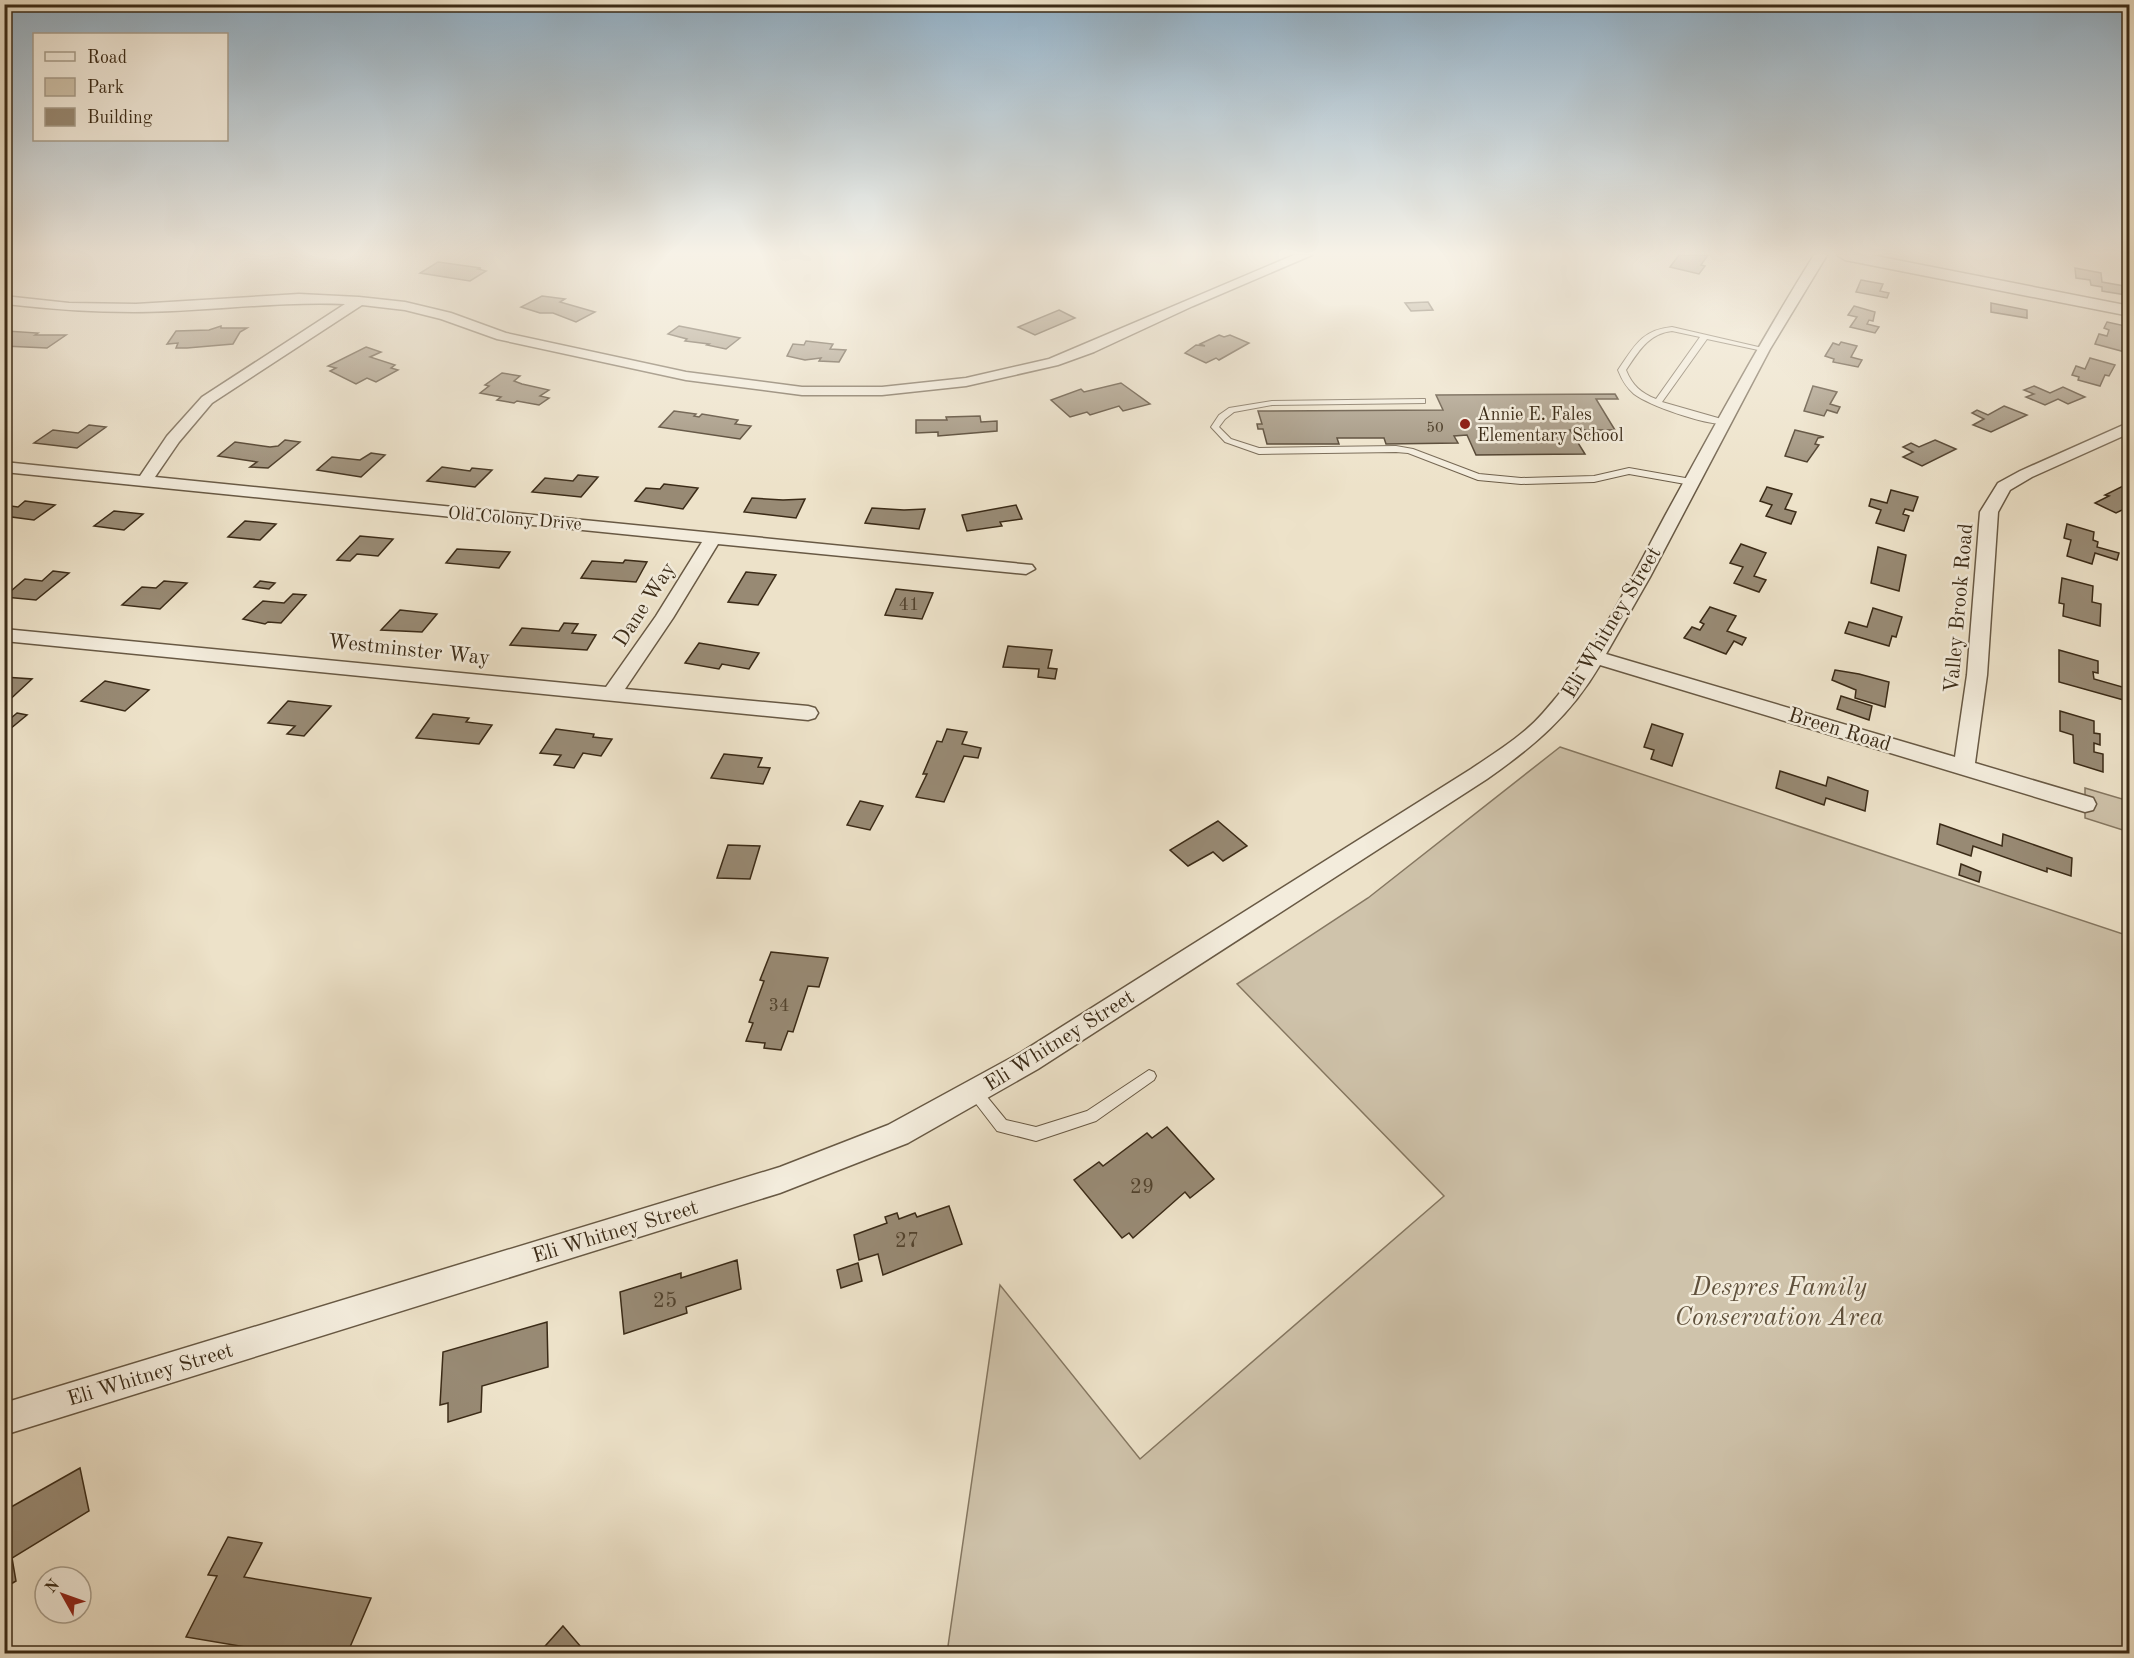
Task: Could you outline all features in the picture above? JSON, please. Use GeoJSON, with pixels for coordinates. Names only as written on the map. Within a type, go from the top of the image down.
{"type":"FeatureCollection","features":[{"type":"Feature","properties":{"kind":"street"},"geometry":{"type":"LineString","coordinates":[[144,481],[173,439],[207,400],[311,332]]}},
{"type":"Feature","properties":{"kind":"street"},"geometry":{"type":"LineString","coordinates":[[492,332],[686,376],[802,391],[882,391],[966,382],[1053,362],[1125,332]]}},
{"type":"Feature","properties":{"kind":"street","name":"Eli Whitney Street"},"geometry":{"type":"LineString","coordinates":[[4,1419],[780,1180],[898,1134],[1052,1047],[1511,752],[1549,720],[1572,692],[1595,657],[1722,422],[1774,332]]}},
{"type":"Feature","properties":{"kind":"street","name":"Valley Brook Road"},"geometry":{"type":"LineString","coordinates":[[1964,768],[1977,675],[1989,512],[1995,498],[2004,487],[2026,474],[2130,427]]}},
{"type":"Feature","properties":{"kind":"street","name":"Old Colony Drive"},"geometry":{"type":"LineString","coordinates":[[4,467],[1026,569]]}},
{"type":"Feature","properties":{"kind":"street","name":"Dane Way"},"geometry":{"type":"LineString","coordinates":[[612,693],[664,618],[713,538]]}},
{"type":"Feature","properties":{"kind":"street","name":"Westminster Way"},"geometry":{"type":"LineString","coordinates":[[4,635],[808,713]]}},
{"type":"Feature","properties":{"kind":"street","name":"Breen Road"},"geometry":{"type":"LineString","coordinates":[[1595,657],[2085,804]]}},
{"type":"Feature","properties":{"kind":"lane"},"geometry":{"type":"LineString","coordinates":[[1650,332],[1622,370],[1629,386],[1657,403],[1722,422]]}},
{"type":"Feature","properties":{"kind":"lane"},"geometry":{"type":"LineString","coordinates":[[1687,332],[1763,350]]}},
{"type":"Feature","properties":{"kind":"lane"},"geometry":{"type":"LineString","coordinates":[[1657,403],[1704,336]]}},
{"type":"Feature","properties":{"kind":"lane"},"geometry":{"type":"LineString","coordinates":[[1422,401],[1272,403],[1232,410],[1222,417],[1215,427],[1220,436],[1237,446],[1259,451],[1396,449],[1410,451],[1478,477],[1521,481],[1594,479],[1629,471],[1690,483]]}},
{"type":"Feature","properties":{"kind":"lane"},"geometry":{"type":"LineString","coordinates":[[974,1092],[1002,1126],[1036,1134],[1091,1116],[1149,1076]]}},
{"type":"Feature","properties":{"kind":"green space","name":"Despres Family Conservation Area"},"geometry":{"type":"Polygon","coordinates":[[[1560,747],[2129,936],[2129,1653],[947,1653],[1000,1285],[1140,1459],[1444,1196],[1237,984],[1368,898],[1560,747]]]}},
{"type":"Feature","properties":{"kind":"green space"},"geometry":{"type":"Polygon","coordinates":[[[2085,788],[2129,801],[2129,832],[2085,818],[2085,788]]]}},
{"type":"Feature","properties":{"kind":"building"},"geometry":{"type":"Polygon","coordinates":[[[6,332],[66,335],[47,348],[4,346],[6,332]]]}},
{"type":"Feature","properties":{"kind":"building"},"geometry":{"type":"Polygon","coordinates":[[[175,332],[240,332],[233,344],[176,348],[178,343],[167,344],[175,332]]]}},
{"type":"Feature","properties":{"kind":"building"},"geometry":{"type":"Polygon","coordinates":[[[711,332],[740,338],[726,349],[685,341],[687,339],[668,334],[711,332]]]}},
{"type":"Feature","properties":{"kind":"building"},"geometry":{"type":"Polygon","coordinates":[[[2108,332],[2129,332],[2124,333],[2123,336],[2130,338],[2130,346],[2127,345],[2125,352],[2095,344],[2099,334],[2107,336],[2108,332]]]}},
{"type":"Feature","properties":{"kind":"building"},"geometry":{"type":"Polygon","coordinates":[[[1219,335],[1224,337],[1230,335],[1249,343],[1219,360],[1216,358],[1206,363],[1185,353],[1196,345],[1205,346],[1200,344],[1219,335]]]}},
{"type":"Feature","properties":{"kind":"building"},"geometry":{"type":"Polygon","coordinates":[[[806,341],[833,344],[830,349],[846,350],[839,362],[819,361],[821,358],[805,360],[787,356],[793,344],[804,345],[806,341]]]}},
{"type":"Feature","properties":{"kind":"building"},"geometry":{"type":"Polygon","coordinates":[[[1841,342],[1857,346],[1851,357],[1862,360],[1858,367],[1833,362],[1834,359],[1825,356],[1833,343],[1839,345],[1841,342]]]}},
{"type":"Feature","properties":{"kind":"building"},"geometry":{"type":"Polygon","coordinates":[[[366,347],[381,352],[370,357],[395,365],[391,368],[398,370],[376,382],[367,378],[356,384],[330,371],[336,368],[328,366],[366,347]]]}},
{"type":"Feature","properties":{"kind":"building"},"geometry":{"type":"Polygon","coordinates":[[[2090,358],[2115,365],[2109,376],[2105,375],[2100,386],[2078,380],[2079,377],[2072,375],[2076,366],[2085,369],[2090,358]]]}},
{"type":"Feature","properties":{"kind":"building"},"geometry":{"type":"Polygon","coordinates":[[[502,373],[520,376],[514,381],[522,384],[549,390],[540,396],[549,398],[539,405],[497,400],[501,397],[480,393],[489,386],[485,385],[502,373]]]}},
{"type":"Feature","properties":{"kind":"building"},"geometry":{"type":"Polygon","coordinates":[[[1121,383],[1150,404],[1123,411],[1119,406],[1090,415],[1087,412],[1070,417],[1051,400],[1081,389],[1084,392],[1121,383]]]}},
{"type":"Feature","properties":{"kind":"building"},"geometry":{"type":"Polygon","coordinates":[[[1813,386],[1837,392],[1830,404],[1840,407],[1837,413],[1827,410],[1824,416],[1804,411],[1813,386]]]}},
{"type":"Feature","properties":{"kind":"building"},"geometry":{"type":"Polygon","coordinates":[[[2034,386],[2050,393],[2063,387],[2085,397],[2068,404],[2058,399],[2045,405],[2026,397],[2034,394],[2024,390],[2034,386]]]}},
{"type":"Feature","properties":{"kind":"building"},"geometry":{"type":"Polygon","coordinates":[[[1615,394],[1618,399],[1596,399],[1615,430],[1570,430],[1585,454],[1476,455],[1467,435],[1454,436],[1458,443],[1386,444],[1384,438],[1337,438],[1339,444],[1267,444],[1263,429],[1258,429],[1257,424],[1262,424],[1258,411],[1443,410],[1436,395],[1615,394]]]}},
{"type":"Feature","properties":{"kind":"building"},"geometry":{"type":"Polygon","coordinates":[[[2004,406],[2027,415],[1991,432],[1973,425],[1984,419],[1972,413],[1977,410],[1988,415],[2004,406]]]}},
{"type":"Feature","properties":{"kind":"building"},"geometry":{"type":"Polygon","coordinates":[[[674,411],[696,414],[694,416],[699,417],[702,414],[738,420],[735,424],[751,426],[740,439],[659,427],[674,411]]]}},
{"type":"Feature","properties":{"kind":"building"},"geometry":{"type":"Polygon","coordinates":[[[980,416],[981,422],[997,421],[997,431],[938,436],[938,432],[916,433],[916,420],[947,420],[946,417],[980,416]]]}},
{"type":"Feature","properties":{"kind":"building"},"geometry":{"type":"Polygon","coordinates":[[[89,425],[106,427],[77,448],[34,443],[53,430],[78,433],[89,425]]]}},
{"type":"Feature","properties":{"kind":"building"},"geometry":{"type":"Polygon","coordinates":[[[1795,430],[1824,437],[1818,438],[1815,444],[1819,445],[1807,462],[1785,456],[1795,430]]]}},
{"type":"Feature","properties":{"kind":"building"},"geometry":{"type":"Polygon","coordinates":[[[285,440],[300,442],[268,468],[250,467],[257,462],[218,456],[235,442],[270,447],[278,446],[285,440]]]}},
{"type":"Feature","properties":{"kind":"building"},"geometry":{"type":"Polygon","coordinates":[[[1935,440],[1956,449],[1922,466],[1903,457],[1913,452],[1903,447],[1911,443],[1919,447],[1935,440]]]}},
{"type":"Feature","properties":{"kind":"building"},"geometry":{"type":"Polygon","coordinates":[[[371,453],[385,455],[361,477],[317,470],[332,457],[360,460],[371,453]]]}},
{"type":"Feature","properties":{"kind":"building"},"geometry":{"type":"Polygon","coordinates":[[[442,467],[470,471],[472,468],[492,470],[475,487],[427,481],[442,467]]]}},
{"type":"Feature","properties":{"kind":"building"},"geometry":{"type":"Polygon","coordinates":[[[578,475],[598,477],[581,497],[532,492],[545,478],[573,481],[578,475]]]}},
{"type":"Feature","properties":{"kind":"building"},"geometry":{"type":"Polygon","coordinates":[[[664,484],[698,488],[683,509],[635,501],[646,488],[660,489],[664,484]]]}},
{"type":"Feature","properties":{"kind":"building"},"geometry":{"type":"Polygon","coordinates":[[[2125,485],[2130,487],[2130,512],[2124,509],[2116,513],[2095,503],[2109,496],[2105,495],[2125,485]]]}},
{"type":"Feature","properties":{"kind":"building"},"geometry":{"type":"Polygon","coordinates":[[[1767,487],[1792,494],[1785,509],[1796,512],[1791,524],[1766,516],[1772,505],[1760,501],[1767,487]]]}},
{"type":"Feature","properties":{"kind":"building"},"geometry":{"type":"Polygon","coordinates":[[[1891,490],[1918,497],[1913,511],[1905,509],[1903,514],[1909,516],[1904,531],[1876,523],[1881,510],[1869,506],[1871,499],[1887,503],[1891,490]]]}},
{"type":"Feature","properties":{"kind":"building"},"geometry":{"type":"Polygon","coordinates":[[[752,498],[805,499],[796,518],[744,512],[752,498]]]}},
{"type":"Feature","properties":{"kind":"building"},"geometry":{"type":"Polygon","coordinates":[[[25,501],[55,505],[34,520],[4,516],[4,505],[18,507],[25,501]]]}},
{"type":"Feature","properties":{"kind":"building"},"geometry":{"type":"Polygon","coordinates":[[[1016,505],[1022,519],[1000,522],[1002,526],[967,531],[962,515],[1016,505]]]}},
{"type":"Feature","properties":{"kind":"building"},"geometry":{"type":"Polygon","coordinates":[[[872,508],[925,509],[919,529],[865,523],[872,508]]]}},
{"type":"Feature","properties":{"kind":"building"},"geometry":{"type":"Polygon","coordinates":[[[114,511],[143,514],[124,530],[94,526],[114,511]]]}},
{"type":"Feature","properties":{"kind":"building"},"geometry":{"type":"Polygon","coordinates":[[[245,521],[276,524],[260,540],[228,537],[245,521]]]}},
{"type":"Feature","properties":{"kind":"building"},"geometry":{"type":"Polygon","coordinates":[[[2067,524],[2094,532],[2093,540],[2098,542],[2097,547],[2119,553],[2117,560],[2095,553],[2092,564],[2067,556],[2071,540],[2064,538],[2067,524]]]}},
{"type":"Feature","properties":{"kind":"building"},"geometry":{"type":"Polygon","coordinates":[[[360,536],[393,539],[378,556],[357,554],[350,561],[337,560],[360,536]]]}},
{"type":"Feature","properties":{"kind":"building"},"geometry":{"type":"Polygon","coordinates":[[[1741,544],[1766,553],[1754,576],[1766,580],[1759,592],[1734,583],[1743,567],[1730,563],[1741,544]]]}},
{"type":"Feature","properties":{"kind":"building"},"geometry":{"type":"Polygon","coordinates":[[[1878,547],[1906,555],[1899,591],[1871,583],[1878,547]]]}},
{"type":"Feature","properties":{"kind":"building"},"geometry":{"type":"Polygon","coordinates":[[[457,549],[510,552],[499,568],[446,563],[457,549]]]}},
{"type":"Feature","properties":{"kind":"building"},"geometry":{"type":"Polygon","coordinates":[[[625,560],[647,562],[636,582],[581,578],[592,561],[623,563],[625,560]]]}},
{"type":"Feature","properties":{"kind":"building"},"geometry":{"type":"Polygon","coordinates":[[[53,571],[69,573],[36,600],[4,597],[25,579],[42,581],[53,571]]]}},
{"type":"Feature","properties":{"kind":"building"},"geometry":{"type":"Polygon","coordinates":[[[746,572],[776,575],[758,605],[728,602],[746,572]]]}},
{"type":"Feature","properties":{"kind":"building"},"geometry":{"type":"Polygon","coordinates":[[[2062,578],[2093,586],[2092,602],[2101,604],[2100,626],[2063,616],[2064,604],[2059,603],[2062,578]]]}},
{"type":"Feature","properties":{"kind":"building"},"geometry":{"type":"Polygon","coordinates":[[[164,581],[187,583],[160,609],[122,605],[142,587],[156,588],[164,581]]]}},
{"type":"Feature","properties":{"kind":"building"},"geometry":{"type":"Polygon","coordinates":[[[260,581],[275,583],[269,589],[254,587],[260,581]]]}},
{"type":"Feature","properties":{"kind":"building"},"geometry":{"type":"Polygon","coordinates":[[[896,589],[933,593],[922,619],[885,615],[896,589]]]}},
{"type":"Feature","properties":{"kind":"building"},"geometry":{"type":"Polygon","coordinates":[[[293,594],[306,595],[281,623],[268,622],[265,624],[243,619],[263,601],[284,603],[293,594]]]}},
{"type":"Feature","properties":{"kind":"building"},"geometry":{"type":"Polygon","coordinates":[[[1710,607],[1736,616],[1727,631],[1746,638],[1742,645],[1734,641],[1726,654],[1684,638],[1692,627],[1700,630],[1704,624],[1700,622],[1710,607]]]}},
{"type":"Feature","properties":{"kind":"building"},"geometry":{"type":"Polygon","coordinates":[[[1873,608],[1902,617],[1896,637],[1892,636],[1889,646],[1845,633],[1849,622],[1867,627],[1873,608]]]}},
{"type":"Feature","properties":{"kind":"building"},"geometry":{"type":"Polygon","coordinates":[[[400,610],[437,614],[422,632],[381,630],[400,610]]]}},
{"type":"Feature","properties":{"kind":"building"},"geometry":{"type":"Polygon","coordinates":[[[564,623],[578,624],[572,633],[596,635],[587,650],[510,645],[522,628],[559,631],[564,623]]]}},
{"type":"Feature","properties":{"kind":"building"},"geometry":{"type":"Polygon","coordinates":[[[699,643],[759,653],[749,669],[722,664],[719,669],[685,663],[699,643]]]}},
{"type":"Feature","properties":{"kind":"building"},"geometry":{"type":"Polygon","coordinates":[[[1008,646],[1052,650],[1048,668],[1057,669],[1055,679],[1038,677],[1039,669],[1003,667],[1008,646]]]}},
{"type":"Feature","properties":{"kind":"building"},"geometry":{"type":"Polygon","coordinates":[[[2059,650],[2098,661],[2098,673],[2093,672],[2094,679],[2126,688],[2127,701],[2059,682],[2059,650]]]}},
{"type":"Feature","properties":{"kind":"building"},"geometry":{"type":"Polygon","coordinates":[[[1835,670],[1889,682],[1885,707],[1855,698],[1856,690],[1832,680],[1835,670]]]}},
{"type":"Feature","properties":{"kind":"building"},"geometry":{"type":"Polygon","coordinates":[[[4,677],[32,679],[4,705],[4,677]]]}},
{"type":"Feature","properties":{"kind":"building"},"geometry":{"type":"Polygon","coordinates":[[[105,681],[149,690],[125,711],[81,701],[105,681]]]}},
{"type":"Feature","properties":{"kind":"building"},"geometry":{"type":"Polygon","coordinates":[[[1841,696],[1872,706],[1869,720],[1837,709],[1841,696]]]}},
{"type":"Feature","properties":{"kind":"building"},"geometry":{"type":"Polygon","coordinates":[[[288,701],[331,706],[304,736],[287,734],[295,726],[268,723],[288,701]]]}},
{"type":"Feature","properties":{"kind":"building"},"geometry":{"type":"Polygon","coordinates":[[[2060,711],[2094,721],[2094,733],[2100,734],[2100,745],[2094,743],[2094,752],[2103,754],[2103,772],[2074,763],[2073,735],[2060,731],[2060,711]]]}},
{"type":"Feature","properties":{"kind":"building"},"geometry":{"type":"Polygon","coordinates":[[[17,713],[27,715],[10,729],[4,728],[4,724],[17,713]]]}},
{"type":"Feature","properties":{"kind":"building"},"geometry":{"type":"Polygon","coordinates":[[[433,714],[469,718],[466,722],[492,725],[479,744],[416,738],[433,714]]]}},
{"type":"Feature","properties":{"kind":"building"},"geometry":{"type":"Polygon","coordinates":[[[1652,724],[1683,734],[1672,766],[1651,759],[1654,750],[1644,747],[1652,724]]]}},
{"type":"Feature","properties":{"kind":"building"},"geometry":{"type":"Polygon","coordinates":[[[556,729],[612,739],[601,756],[583,753],[574,768],[554,765],[561,755],[540,753],[556,729]]]}},
{"type":"Feature","properties":{"kind":"building"},"geometry":{"type":"Polygon","coordinates":[[[947,729],[967,732],[962,744],[981,748],[978,758],[964,756],[944,802],[916,797],[927,774],[923,774],[937,741],[942,742],[947,729]]]}},
{"type":"Feature","properties":{"kind":"building"},"geometry":{"type":"Polygon","coordinates":[[[724,754],[762,758],[758,767],[770,768],[763,784],[711,778],[724,754]]]}},
{"type":"Feature","properties":{"kind":"building"},"geometry":{"type":"Polygon","coordinates":[[[1780,771],[1826,786],[1828,777],[1868,791],[1865,811],[1826,798],[1824,805],[1776,788],[1780,771]]]}},
{"type":"Feature","properties":{"kind":"building"},"geometry":{"type":"Polygon","coordinates":[[[860,801],[883,806],[870,830],[847,825],[860,801]]]}},
{"type":"Feature","properties":{"kind":"building"},"geometry":{"type":"Polygon","coordinates":[[[1218,821],[1247,846],[1223,861],[1213,852],[1188,866],[1170,850],[1218,821]]]}},
{"type":"Feature","properties":{"kind":"building"},"geometry":{"type":"Polygon","coordinates":[[[1940,824],[2002,846],[2003,834],[2072,858],[2071,876],[2047,868],[2047,872],[1973,846],[1971,856],[1937,844],[1940,824]]]}},
{"type":"Feature","properties":{"kind":"building"},"geometry":{"type":"Polygon","coordinates":[[[728,845],[760,846],[750,879],[717,878],[728,845]]]}},
{"type":"Feature","properties":{"kind":"building"},"geometry":{"type":"Polygon","coordinates":[[[1961,864],[1981,872],[1979,882],[1959,875],[1961,864]]]}},
{"type":"Feature","properties":{"kind":"building"},"geometry":{"type":"Polygon","coordinates":[[[771,952],[828,958],[819,987],[808,986],[793,1032],[788,1031],[781,1050],[764,1048],[765,1043],[746,1041],[753,1023],[749,1022],[764,981],[760,980],[771,952]]]}},
{"type":"Feature","properties":{"kind":"building"},"geometry":{"type":"Polygon","coordinates":[[[1167,1127],[1214,1179],[1190,1198],[1185,1192],[1133,1238],[1129,1233],[1122,1238],[1074,1180],[1099,1162],[1103,1166],[1147,1133],[1152,1138],[1167,1127]]]}},
{"type":"Feature","properties":{"kind":"building"},"geometry":{"type":"Polygon","coordinates":[[[949,1206],[962,1244],[883,1275],[878,1254],[859,1260],[854,1235],[887,1223],[885,1217],[897,1213],[899,1219],[915,1213],[917,1217],[949,1206]]]}},
{"type":"Feature","properties":{"kind":"building"},"geometry":{"type":"Polygon","coordinates":[[[737,1260],[741,1289],[686,1307],[687,1313],[624,1334],[620,1292],[681,1273],[681,1278],[737,1260]]]}},
{"type":"Feature","properties":{"kind":"building"},"geometry":{"type":"Polygon","coordinates":[[[858,1263],[862,1281],[841,1288],[837,1270],[858,1263]]]}},
{"type":"Feature","properties":{"kind":"building"},"geometry":{"type":"Polygon","coordinates":[[[547,1322],[548,1367],[482,1386],[481,1412],[448,1422],[448,1403],[440,1405],[443,1352],[547,1322]]]}},
{"type":"Feature","properties":{"kind":"building"},"geometry":{"type":"Polygon","coordinates":[[[80,1468],[89,1511],[12,1558],[16,1581],[4,1588],[4,1511],[80,1468]]]}},
{"type":"Feature","properties":{"kind":"building"},"geometry":{"type":"Polygon","coordinates":[[[228,1537],[262,1543],[244,1577],[371,1598],[347,1654],[287,1654],[186,1637],[217,1576],[208,1575],[228,1537]]]}},
{"type":"Feature","properties":{"kind":"building"},"geometry":{"type":"Polygon","coordinates":[[[563,1626],[587,1654],[538,1654],[563,1626]]]}},
{"type":"Feature","properties":{"kind":"place","name":"Annie E. Fales Elementary School"},"geometry":{"type":"Point","coordinates":[1465,424]}}]}
